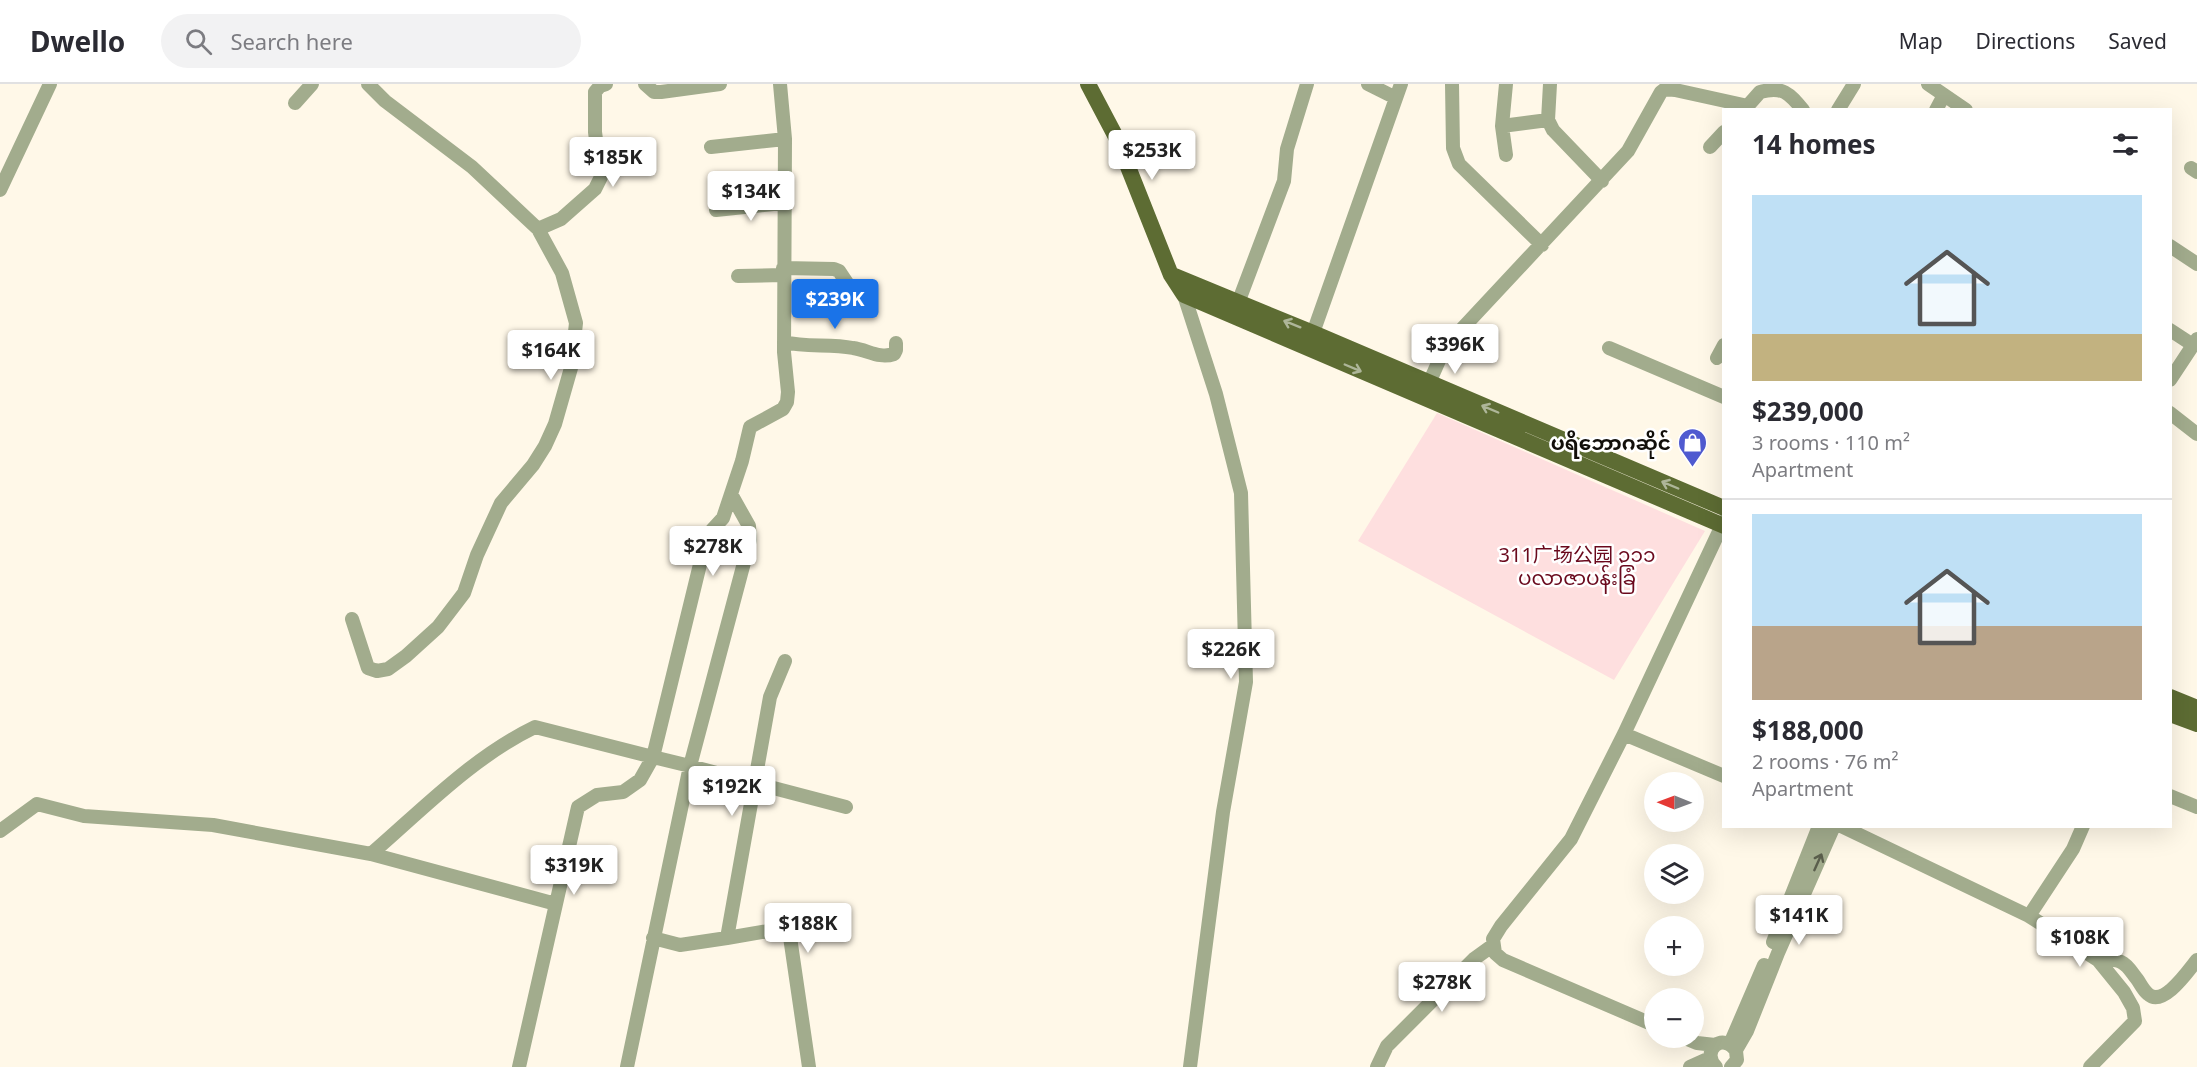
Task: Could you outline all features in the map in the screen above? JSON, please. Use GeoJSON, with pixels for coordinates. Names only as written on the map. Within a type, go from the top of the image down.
{"type":"FeatureCollection","features":[{"type":"Feature","properties":{"kind":"main road"},"geometry":{"type":"LineString","coordinates":[[1088,84],[1117,139],[1171,275],[1184,295],[1426,390],[1722,520]]}},
{"type":"Feature","properties":{"kind":"main road"},"geometry":{"type":"LineString","coordinates":[[1171,275],[1313,333],[1426,390]]}},
{"type":"Feature","properties":{"kind":"main road"},"geometry":{"type":"LineString","coordinates":[[2180,708],[2197,724]]}},
{"type":"Feature","properties":{"kind":"street"},"geometry":{"type":"LineString","coordinates":[[0,190],[50,84]]}},
{"type":"Feature","properties":{"kind":"street"},"geometry":{"type":"LineString","coordinates":[[294,104],[312,84]]}},
{"type":"Feature","properties":{"kind":"street"},"geometry":{"type":"LineString","coordinates":[[352,619],[368,668],[377,671],[388,669],[431,634],[464,593],[477,555],[501,503],[532,465],[555,424],[570,368],[576,323],[562,273],[538,229],[472,167],[386,101],[368,84]]}},
{"type":"Feature","properties":{"kind":"street"},"geometry":{"type":"LineString","coordinates":[[538,229],[561,219],[595,189],[601,177],[595,132],[595,92],[600,86],[606,84]]}},
{"type":"Feature","properties":{"kind":"street"},"geometry":{"type":"LineString","coordinates":[[645,84],[654,92],[720,84]]}},
{"type":"Feature","properties":{"kind":"street"},"geometry":{"type":"LineString","coordinates":[[519,1067],[578,807],[597,795],[622,792],[640,780],[653,757],[704,548],[712,530],[723,518],[742,461],[747,433],[750,427],[783,409],[787,402],[783,272],[784,139],[780,84]]}},
{"type":"Feature","properties":{"kind":"street"},"geometry":{"type":"LineString","coordinates":[[1238,303],[1284,181],[1287,149],[1307,84]]}},
{"type":"Feature","properties":{"kind":"street"},"geometry":{"type":"LineString","coordinates":[[1368,84],[1396,98]]}},
{"type":"Feature","properties":{"kind":"street"},"geometry":{"type":"LineString","coordinates":[[1313,333],[1401,84]]}},
{"type":"Feature","properties":{"kind":"street"},"geometry":{"type":"LineString","coordinates":[[1452,84],[1453,148],[1460,164],[1542,245]]}},
{"type":"Feature","properties":{"kind":"street"},"geometry":{"type":"LineString","coordinates":[[1506,84],[1502,126],[1506,155]]}},
{"type":"Feature","properties":{"kind":"street"},"geometry":{"type":"LineString","coordinates":[[1550,84],[1548,120],[1552,130],[1602,181]]}},
{"type":"Feature","properties":{"kind":"street"},"geometry":{"type":"LineString","coordinates":[[1839,108],[1854,84]]}},
{"type":"Feature","properties":{"kind":"street"},"geometry":{"type":"LineString","coordinates":[[1928,84],[1963,108]]}},
{"type":"Feature","properties":{"kind":"street"},"geometry":{"type":"LineString","coordinates":[[1426,390],[1445,347],[1628,151],[1661,92],[1665,89],[1746,108],[1760,92],[1780,90],[1785,91],[1801,108]]}},
{"type":"Feature","properties":{"kind":"street"},"geometry":{"type":"LineString","coordinates":[[1937,108],[1944,94]]}},
{"type":"Feature","properties":{"kind":"street"},"geometry":{"type":"LineString","coordinates":[[1502,126],[1548,120]]}},
{"type":"Feature","properties":{"kind":"street"},"geometry":{"type":"LineString","coordinates":[[1710,147],[1722,134]]}},
{"type":"Feature","properties":{"kind":"street"},"geometry":{"type":"LineString","coordinates":[[711,147],[784,139]]}},
{"type":"Feature","properties":{"kind":"street"},"geometry":{"type":"LineString","coordinates":[[716,210],[783,203]]}},
{"type":"Feature","properties":{"kind":"street"},"geometry":{"type":"LineString","coordinates":[[2172,247],[2197,264]]}},
{"type":"Feature","properties":{"kind":"street"},"geometry":{"type":"LineString","coordinates":[[738,276],[834,268],[849,286]]}},
{"type":"Feature","properties":{"kind":"street"},"geometry":{"type":"LineString","coordinates":[[1184,295],[1216,394],[1241,493],[1246,682],[1223,812],[1190,1067]]}},
{"type":"Feature","properties":{"kind":"street"},"geometry":{"type":"LineString","coordinates":[[2172,331],[2195,342],[2172,377]]}},
{"type":"Feature","properties":{"kind":"street"},"geometry":{"type":"LineString","coordinates":[[784,342],[798,346],[855,348],[876,355],[890,356],[896,350],[896,343]]}},
{"type":"Feature","properties":{"kind":"street"},"geometry":{"type":"LineString","coordinates":[[1609,348],[1722,396]]}},
{"type":"Feature","properties":{"kind":"street"},"geometry":{"type":"LineString","coordinates":[[1717,358],[1722,349]]}},
{"type":"Feature","properties":{"kind":"street"},"geometry":{"type":"LineString","coordinates":[[2172,415],[2197,434]]}},
{"type":"Feature","properties":{"kind":"street"},"geometry":{"type":"LineString","coordinates":[[627,1067],[690,766],[750,540],[749,526],[731,494]]}},
{"type":"Feature","properties":{"kind":"street"},"geometry":{"type":"LineString","coordinates":[[1644,1021],[1503,960],[1495,953],[1492,946],[1494,934],[1571,839],[1624,734],[1722,522]]}},
{"type":"Feature","properties":{"kind":"street"},"geometry":{"type":"LineString","coordinates":[[727,938],[770,697],[785,661]]}},
{"type":"Feature","properties":{"kind":"street"},"geometry":{"type":"LineString","coordinates":[[371,854],[457,779],[508,740],[535,727],[846,807]]}},
{"type":"Feature","properties":{"kind":"street"},"geometry":{"type":"LineString","coordinates":[[1624,734],[1722,775]]}},
{"type":"Feature","properties":{"kind":"street"},"geometry":{"type":"LineString","coordinates":[[2172,797],[2197,807]]}},
{"type":"Feature","properties":{"kind":"street"},"geometry":{"type":"LineString","coordinates":[[0,831],[37,804],[84,816],[213,825],[371,854],[556,904]]}},
{"type":"Feature","properties":{"kind":"street"},"geometry":{"type":"LineString","coordinates":[[1737,1060],[1773,944],[1818,828]]}},
{"type":"Feature","properties":{"kind":"street"},"geometry":{"type":"LineString","coordinates":[[1737,1060],[1778,953],[1833,828]]}},
{"type":"Feature","properties":{"kind":"street"},"geometry":{"type":"LineString","coordinates":[[1845,828],[2029,916],[2098,960],[2124,992],[2133,1008],[2136,1021],[2090,1067]]}},
{"type":"Feature","properties":{"kind":"street"},"geometry":{"type":"LineString","coordinates":[[2029,916],[2073,849],[2082,828]]}},
{"type":"Feature","properties":{"kind":"street"},"geometry":{"type":"LineString","coordinates":[[653,938],[680,945],[780,929],[790,937],[809,1067]]}},
{"type":"Feature","properties":{"kind":"street"},"geometry":{"type":"LineString","coordinates":[[1377,1067],[1387,1046],[1474,959],[1492,946]]}},
{"type":"Feature","properties":{"kind":"street"},"geometry":{"type":"LineString","coordinates":[[2098,960],[2112,959],[2122,962],[2148,995],[2156,997],[2165,995],[2197,960]]}},
{"type":"Feature","properties":{"kind":"street"},"geometry":{"type":"LineString","coordinates":[[1690,1067],[1713,1060],[1723,1042],[1737,1060]]}},
{"type":"Feature","properties":{"kind":"street"},"geometry":{"type":"LineString","coordinates":[[1699,1048],[1713,1060]]}},
{"type":"Feature","properties":{"kind":"green space","name":"311广场公园 ၃၁၁ ပလာဇာပန်းခြံ"},"geometry":{"type":"Polygon","coordinates":[[[1437,413],[1705,531],[1614,680],[1358,541],[1437,413]]]}},
{"type":"Feature","properties":{"kind":"place","name":"ပရိဘောဂဆိုင်"},"geometry":{"type":"Point","coordinates":[1692,468]}}]}
